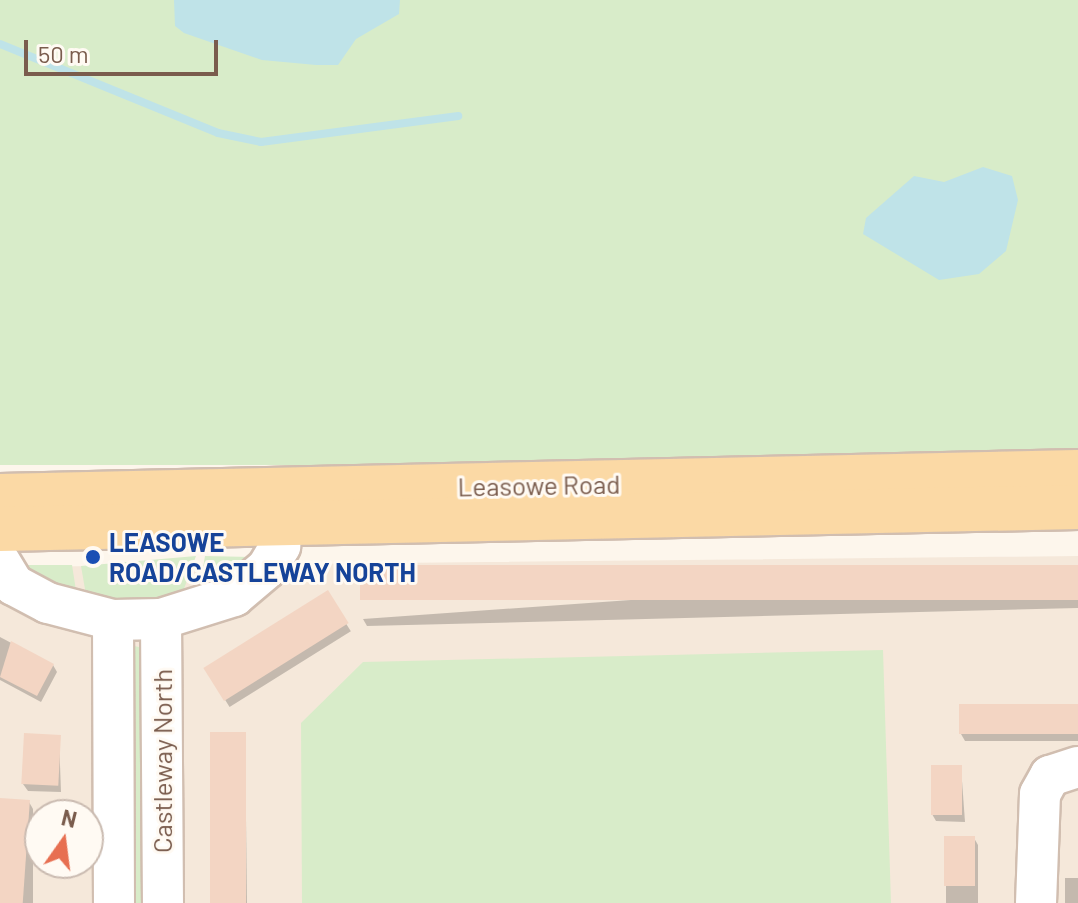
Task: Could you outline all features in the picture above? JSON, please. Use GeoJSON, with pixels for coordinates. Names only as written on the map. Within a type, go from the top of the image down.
{"type":"FeatureCollection","features":[{"type":"Feature","properties":{"kind":"main road","name":"Leasowe Road"},"geometry":{"type":"LineString","coordinates":[[0,529],[281,507],[1078,472]]}},
{"type":"Feature","properties":{"kind":"main road","name":"Leasowe Road"},"geometry":{"type":"LineString","coordinates":[[0,496],[281,507],[1078,507]]}},
{"type":"Feature","properties":{"kind":"street"},"geometry":{"type":"LineString","coordinates":[[0,562],[14,585],[48,603],[113,620],[161,619],[234,596],[267,568],[280,546],[281,507]]}},
{"type":"Feature","properties":{"kind":"street","name":"Castleway North"},"geometry":{"type":"LineString","coordinates":[[161,619],[163,903]]}},
{"type":"Feature","properties":{"kind":"street","name":"Castleway North"},"geometry":{"type":"LineString","coordinates":[[113,620],[114,903]]}},
{"type":"Feature","properties":{"kind":"street"},"geometry":{"type":"LineString","coordinates":[[1036,903],[1040,794],[1050,776],[1078,767]]}},
{"type":"Feature","properties":{"kind":"shaded area"},"geometry":{"type":"Polygon","coordinates":[[[1078,556],[1078,903],[0,903],[0,567],[1078,556]]]}},
{"type":"Feature","properties":{"kind":"green space"},"geometry":{"type":"Polygon","coordinates":[[[0,0],[1078,0],[1078,465],[0,465],[0,0]]]}},
{"type":"Feature","properties":{"kind":"green space"},"geometry":{"type":"Polygon","coordinates":[[[196,556],[181,597],[119,603],[86,595],[81,566],[196,556]]]}},
{"type":"Feature","properties":{"kind":"green space"},"geometry":{"type":"Polygon","coordinates":[[[205,556],[251,557],[248,569],[199,591],[205,556]]]}},
{"type":"Feature","properties":{"kind":"green space"},"geometry":{"type":"Polygon","coordinates":[[[16,565],[72,565],[77,597],[16,565]]]}},
{"type":"Feature","properties":{"kind":"green space"},"geometry":{"type":"Polygon","coordinates":[[[134,646],[144,648],[152,903],[125,903],[124,654],[134,646]]]}},
{"type":"Feature","properties":{"kind":"green space"},"geometry":{"type":"Polygon","coordinates":[[[883,650],[891,903],[302,903],[301,723],[363,662],[883,650]]]}},
{"type":"Feature","properties":{"kind":"water"},"geometry":{"type":"Polygon","coordinates":[[[174,0],[400,0],[399,14],[356,39],[338,65],[316,65],[262,60],[184,33],[175,26],[174,0]]]}},
{"type":"Feature","properties":{"kind":"water"},"geometry":{"type":"Polygon","coordinates":[[[983,167],[1012,176],[1018,200],[1006,251],[979,274],[939,280],[863,234],[866,218],[914,176],[944,182],[983,167]]]}},
{"type":"Feature","properties":{"kind":"building"},"geometry":{"type":"Polygon","coordinates":[[[360,565],[1078,565],[1078,600],[360,600],[360,565]]]}},
{"type":"Feature","properties":{"kind":"building"},"geometry":{"type":"Polygon","coordinates":[[[328,590],[349,623],[224,701],[203,668],[328,590]]]}},
{"type":"Feature","properties":{"kind":"building"},"geometry":{"type":"Polygon","coordinates":[[[11,641],[54,664],[37,696],[0,677],[11,641]]]}},
{"type":"Feature","properties":{"kind":"building"},"geometry":{"type":"Polygon","coordinates":[[[959,704],[1078,704],[1078,734],[959,734],[959,704]]]}},
{"type":"Feature","properties":{"kind":"building"},"geometry":{"type":"Polygon","coordinates":[[[210,732],[246,732],[246,903],[210,903],[210,732]]]}},
{"type":"Feature","properties":{"kind":"building"},"geometry":{"type":"Polygon","coordinates":[[[24,733],[61,735],[58,786],[21,784],[24,733]]]}},
{"type":"Feature","properties":{"kind":"building"},"geometry":{"type":"Polygon","coordinates":[[[931,765],[962,765],[962,815],[931,815],[931,765]]]}},
{"type":"Feature","properties":{"kind":"building"},"geometry":{"type":"Polygon","coordinates":[[[0,798],[24,800],[23,903],[0,903],[0,798]]]}},
{"type":"Feature","properties":{"kind":"building"},"geometry":{"type":"Polygon","coordinates":[[[944,836],[975,836],[975,886],[944,886],[944,836]]]}},
{"type":"Feature","properties":{"kind":"waterway"},"geometry":{"type":"LineString","coordinates":[[0,44],[218,133],[261,142],[458,116]]}},
{"type":"Feature","properties":{"kind":"place","name":"LEASOWE ROAD/CASTLEWAY NORTH"},"geometry":{"type":"Point","coordinates":[93,557]}}]}
